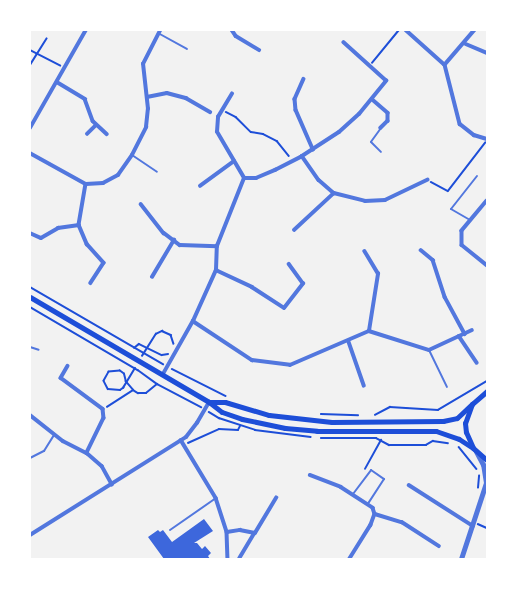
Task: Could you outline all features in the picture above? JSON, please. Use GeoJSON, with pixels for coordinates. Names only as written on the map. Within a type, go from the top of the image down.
{"type":"FeatureCollection","features":[{"type":"Feature","properties":{"kind":"main road"},"geometry":{"type":"LineString","coordinates":[[30,297],[210,402],[222,412],[262,424],[317,431],[436,431],[459,439],[487,460]]}},
{"type":"Feature","properties":{"kind":"main road"},"geometry":{"type":"LineString","coordinates":[[210,402],[225,402],[269,415],[332,422],[443,422],[457,418],[487,391]]}},
{"type":"Feature","properties":{"kind":"main road"},"geometry":{"type":"LineString","coordinates":[[472,404],[465,423],[466,432],[474,450]]}},
{"type":"Feature","properties":{"kind":"street"},"geometry":{"type":"LineString","coordinates":[[30,128],[86,30]]}},
{"type":"Feature","properties":{"kind":"street"},"geometry":{"type":"LineString","coordinates":[[232,30],[236,36],[259,50]]}},
{"type":"Feature","properties":{"kind":"street"},"geometry":{"type":"LineString","coordinates":[[406,30],[445,65],[460,124],[474,135],[487,139]]}},
{"type":"Feature","properties":{"kind":"street"},"geometry":{"type":"LineString","coordinates":[[445,65],[466,44],[475,30]]}},
{"type":"Feature","properties":{"kind":"street"},"geometry":{"type":"LineString","coordinates":[[30,153],[86,184],[111,180],[132,155],[146,127],[147,97],[144,64],[145,56],[159,32]]}},
{"type":"Feature","properties":{"kind":"street"},"geometry":{"type":"LineString","coordinates":[[244,178],[256,178],[292,161],[339,132],[372,99],[386,81],[344,43]]}},
{"type":"Feature","properties":{"kind":"street"},"geometry":{"type":"LineString","coordinates":[[466,44],[487,53]]}},
{"type":"Feature","properties":{"kind":"street"},"geometry":{"type":"LineString","coordinates":[[304,79],[295,99],[296,110],[313,149]]}},
{"type":"Feature","properties":{"kind":"street"},"geometry":{"type":"LineString","coordinates":[[57,82],[86,99],[96,126],[107,134]]}},
{"type":"Feature","properties":{"kind":"street"},"geometry":{"type":"LineString","coordinates":[[232,94],[220,111],[216,121],[217,132],[244,178]]}},
{"type":"Feature","properties":{"kind":"street"},"geometry":{"type":"LineString","coordinates":[[147,97],[173,95],[186,98],[210,112]]}},
{"type":"Feature","properties":{"kind":"street"},"geometry":{"type":"LineString","coordinates":[[372,99],[388,114],[388,121],[381,128]]}},
{"type":"Feature","properties":{"kind":"street"},"geometry":{"type":"LineString","coordinates":[[87,134],[96,126]]}},
{"type":"Feature","properties":{"kind":"street"},"geometry":{"type":"LineString","coordinates":[[302,156],[319,180],[334,193],[365,201],[384,200],[427,180]]}},
{"type":"Feature","properties":{"kind":"street"},"geometry":{"type":"LineString","coordinates":[[200,186],[234,161]]}},
{"type":"Feature","properties":{"kind":"street"},"geometry":{"type":"LineString","coordinates":[[162,374],[193,321],[216,270],[217,246],[244,178]]}},
{"type":"Feature","properties":{"kind":"street"},"geometry":{"type":"LineString","coordinates":[[86,184],[80,224],[87,244],[104,263],[91,283]]}},
{"type":"Feature","properties":{"kind":"street"},"geometry":{"type":"LineString","coordinates":[[294,230],[334,193]]}},
{"type":"Feature","properties":{"kind":"street"},"geometry":{"type":"LineString","coordinates":[[487,201],[462,231],[462,245],[487,265]]}},
{"type":"Feature","properties":{"kind":"street"},"geometry":{"type":"LineString","coordinates":[[141,204],[164,233],[180,245],[217,246]]}},
{"type":"Feature","properties":{"kind":"street"},"geometry":{"type":"LineString","coordinates":[[30,234],[41,238],[58,228],[80,224]]}},
{"type":"Feature","properties":{"kind":"street"},"geometry":{"type":"LineString","coordinates":[[152,277],[174,240]]}},
{"type":"Feature","properties":{"kind":"street"},"geometry":{"type":"LineString","coordinates":[[422,250],[433,260],[445,297],[465,334]]}},
{"type":"Feature","properties":{"kind":"street"},"geometry":{"type":"LineString","coordinates":[[365,252],[378,274],[369,331]]}},
{"type":"Feature","properties":{"kind":"street"},"geometry":{"type":"LineString","coordinates":[[216,270],[252,287],[284,308],[303,284],[288,265]]}},
{"type":"Feature","properties":{"kind":"street"},"geometry":{"type":"LineString","coordinates":[[193,321],[252,360],[290,365],[349,342],[369,331],[429,350],[472,330]]}},
{"type":"Feature","properties":{"kind":"street"},"geometry":{"type":"LineString","coordinates":[[459,336],[477,363]]}},
{"type":"Feature","properties":{"kind":"street"},"geometry":{"type":"LineString","coordinates":[[349,342],[364,385]]}},
{"type":"Feature","properties":{"kind":"street"},"geometry":{"type":"LineString","coordinates":[[68,366],[61,378],[103,409],[104,418],[87,453]]}},
{"type":"Feature","properties":{"kind":"street"},"geometry":{"type":"LineString","coordinates":[[30,535],[181,440],[206,410],[210,402]]}},
{"type":"Feature","properties":{"kind":"street"},"geometry":{"type":"LineString","coordinates":[[30,415],[54,435],[87,453],[102,466],[112,484]]}},
{"type":"Feature","properties":{"kind":"street"},"geometry":{"type":"LineString","coordinates":[[181,440],[216,498],[227,532],[228,559]]}},
{"type":"Feature","properties":{"kind":"street"},"geometry":{"type":"LineString","coordinates":[[461,559],[486,486],[485,472],[474,450]]}},
{"type":"Feature","properties":{"kind":"street"},"geometry":{"type":"LineString","coordinates":[[310,475],[353,494],[368,505],[375,514],[402,522],[439,546]]}},
{"type":"Feature","properties":{"kind":"street"},"geometry":{"type":"LineString","coordinates":[[409,486],[474,524]]}},
{"type":"Feature","properties":{"kind":"street"},"geometry":{"type":"LineString","coordinates":[[240,558],[276,498]]}},
{"type":"Feature","properties":{"kind":"street"},"geometry":{"type":"LineString","coordinates":[[350,559],[375,514]]}},
{"type":"Feature","properties":{"kind":"street"},"geometry":{"type":"LineString","coordinates":[[227,532],[240,530],[255,533]]}},
{"type":"Feature","properties":{"kind":"lane"},"geometry":{"type":"LineString","coordinates":[[159,32],[187,49]]}},
{"type":"Feature","properties":{"kind":"lane"},"geometry":{"type":"LineString","coordinates":[[381,128],[371,142],[381,152]]}},
{"type":"Feature","properties":{"kind":"lane"},"geometry":{"type":"LineString","coordinates":[[132,155],[157,172]]}},
{"type":"Feature","properties":{"kind":"lane"},"geometry":{"type":"LineString","coordinates":[[471,221],[452,209],[477,176]]}},
{"type":"Feature","properties":{"kind":"lane"},"geometry":{"type":"LineString","coordinates":[[30,347],[39,350]]}},
{"type":"Feature","properties":{"kind":"lane"},"geometry":{"type":"LineString","coordinates":[[429,350],[447,387]]}},
{"type":"Feature","properties":{"kind":"lane"},"geometry":{"type":"LineString","coordinates":[[30,458],[44,450],[54,435]]}},
{"type":"Feature","properties":{"kind":"lane"},"geometry":{"type":"LineString","coordinates":[[353,494],[370,472],[384,479],[368,505]]}},
{"type":"Feature","properties":{"kind":"lane"},"geometry":{"type":"LineString","coordinates":[[170,530],[216,498]]}},
{"type":"Feature","properties":{"kind":"path"},"geometry":{"type":"LineString","coordinates":[[370,65],[398,30]]}},
{"type":"Feature","properties":{"kind":"path"},"geometry":{"type":"LineString","coordinates":[[30,65],[46,39]]}},
{"type":"Feature","properties":{"kind":"path"},"geometry":{"type":"LineString","coordinates":[[30,50],[65,68]]}},
{"type":"Feature","properties":{"kind":"path"},"geometry":{"type":"LineString","coordinates":[[220,111],[236,116],[251,132],[263,134],[277,140],[292,161]]}},
{"type":"Feature","properties":{"kind":"path"},"geometry":{"type":"LineString","coordinates":[[427,180],[448,191],[487,139]]}},
{"type":"Feature","properties":{"kind":"path"},"geometry":{"type":"LineString","coordinates":[[30,287],[134,348],[232,398]]}},
{"type":"Feature","properties":{"kind":"path"},"geometry":{"type":"LineString","coordinates":[[30,307],[138,370],[157,384],[219,418],[240,426],[286,435],[381,440],[389,445],[426,445],[433,441],[454,444],[475,464],[479,477],[478,489]]}},
{"type":"Feature","properties":{"kind":"path"},"geometry":{"type":"LineString","coordinates":[[156,334],[162,331],[171,335],[172,348]]}},
{"type":"Feature","properties":{"kind":"path"},"geometry":{"type":"LineString","coordinates":[[134,348],[139,344],[162,355],[170,352]]}},
{"type":"Feature","properties":{"kind":"path"},"geometry":{"type":"LineString","coordinates":[[123,388],[115,392],[108,389],[104,381],[109,372],[120,371],[133,390],[138,393],[146,392],[157,384]]}},
{"type":"Feature","properties":{"kind":"path"},"geometry":{"type":"LineString","coordinates":[[370,415],[377,415],[390,408],[438,410],[487,381]]}},
{"type":"Feature","properties":{"kind":"path"},"geometry":{"type":"LineString","coordinates":[[103,409],[133,390]]}},
{"type":"Feature","properties":{"kind":"path"},"geometry":{"type":"LineString","coordinates":[[318,414],[364,415]]}},
{"type":"Feature","properties":{"kind":"path"},"geometry":{"type":"LineString","coordinates":[[185,445],[204,434],[219,428],[238,430],[240,426]]}},
{"type":"Feature","properties":{"kind":"path"},"geometry":{"type":"LineString","coordinates":[[370,472],[364,468],[381,440]]}},
{"type":"Feature","properties":{"kind":"path"},"geometry":{"type":"LineString","coordinates":[[474,524],[487,528]]}},
{"type":"Feature","properties":{"kind":"building"},"geometry":{"type":"Polygon","coordinates":[[[204,519],[213,531],[194,543],[197,543],[202,549],[205,546],[211,553],[208,556],[210,559],[164,559],[148,537],[158,530],[160,532],[163,530],[172,542],[204,519]]]}}]}
